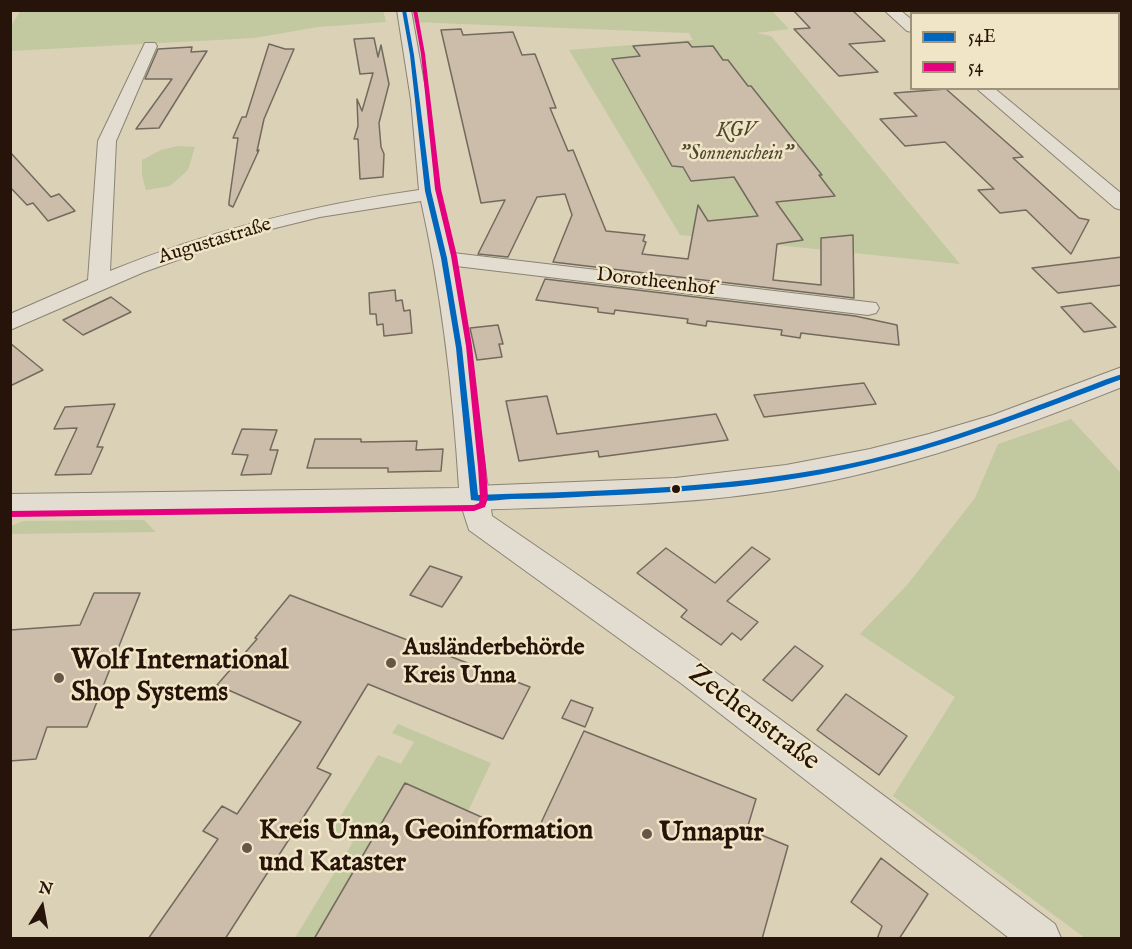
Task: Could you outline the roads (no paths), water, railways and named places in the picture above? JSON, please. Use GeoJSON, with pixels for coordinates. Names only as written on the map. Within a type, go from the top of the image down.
{"type":"FeatureCollection","features":[{"type":"Feature","properties":{"kind":"street","name":"Zechenstraße"},"geometry":{"type":"LineString","coordinates":[[404,10],[419,100],[429,194],[444,258],[465,402],[474,498],[479,522],[597,602],[854,794],[1041,939]]}},
{"type":"Feature","properties":{"kind":"street"},"geometry":{"type":"LineString","coordinates":[[891,10],[910,26]]}},
{"type":"Feature","properties":{"kind":"street"},"geometry":{"type":"LineString","coordinates":[[99,282],[107,141],[150,46]]}},
{"type":"Feature","properties":{"kind":"street"},"geometry":{"type":"LineString","coordinates":[[986,90],[1122,204]]}},
{"type":"Feature","properties":{"kind":"street","name":"Augustastraße"},"geometry":{"type":"LineString","coordinates":[[10,323],[99,282],[216,238],[353,205],[429,194]]}},
{"type":"Feature","properties":{"kind":"street","name":"Dorotheenhof"},"geometry":{"type":"LineString","coordinates":[[444,258],[868,308]]}},
{"type":"Feature","properties":{"kind":"street"},"geometry":{"type":"LineString","coordinates":[[10,504],[474,498],[675,490],[786,477],[870,461],[1004,422],[1122,376]]}},
{"type":"Feature","properties":{"kind":"place","name":"Ausländerbehörde Kreis Unna"},"geometry":{"type":"Point","coordinates":[391,663]}},
{"type":"Feature","properties":{"kind":"place","name":"Wolf International Shop Systems"},"geometry":{"type":"Point","coordinates":[59,678]}},
{"type":"Feature","properties":{"kind":"place","name":"Unnapur"},"geometry":{"type":"Point","coordinates":[647,834]}},
{"type":"Feature","properties":{"kind":"place","name":"Kreis Unna, Geoinformation und Kataster"},"geometry":{"type":"Point","coordinates":[247,848]}},
{"type":"Feature","properties":{"kind":"park label","name":"KGV \"Sonnenschein\""},"geometry":{"type":"Point","coordinates":[736,144]}}]}
